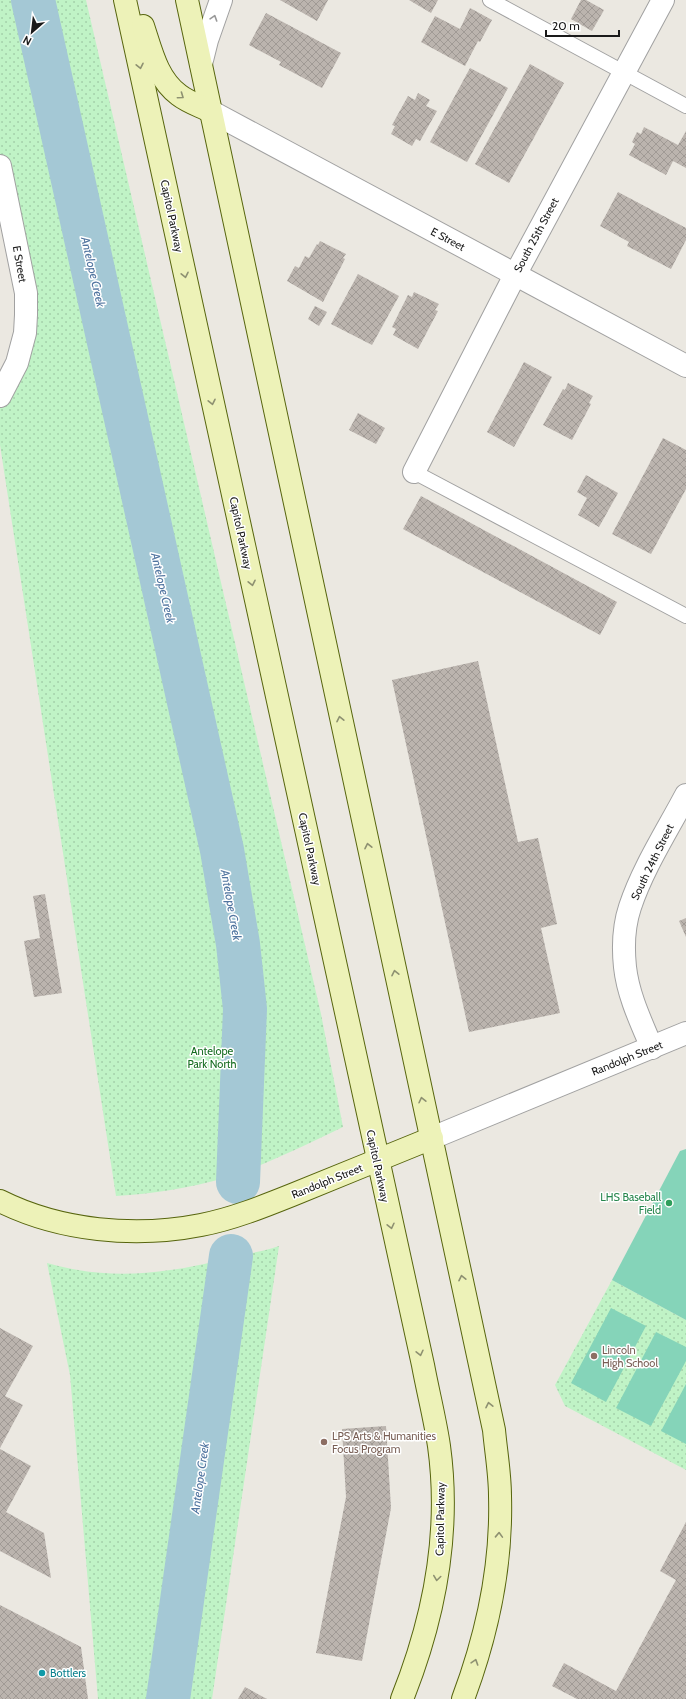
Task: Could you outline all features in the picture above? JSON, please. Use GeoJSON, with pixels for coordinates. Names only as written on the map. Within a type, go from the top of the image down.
{"type":"FeatureCollection","features":[{"type":"Feature","properties":{"kind":"main road","name":"Capitol Parkway"},"geometry":{"type":"LineString","coordinates":[[126,0],[439,1446],[443,1499],[441,1545],[434,1597],[421,1649],[402,1699]]}},
{"type":"Feature","properties":{"kind":"main road"},"geometry":{"type":"LineString","coordinates":[[135,0],[158,68],[165,81],[179,95],[210,111]]}},
{"type":"Feature","properties":{"kind":"main road"},"geometry":{"type":"LineString","coordinates":[[187,0],[494,1430],[500,1496],[498,1548],[489,1608],[482,1639],[463,1699]]}},
{"type":"Feature","properties":{"kind":"main road","name":"Randolph Street"},"geometry":{"type":"LineString","coordinates":[[0,1201],[34,1215],[91,1228],[119,1231],[180,1229],[238,1216],[432,1138]]}},
{"type":"Feature","properties":{"kind":"street"},"geometry":{"type":"LineString","coordinates":[[201,64],[207,40],[221,0]]}},
{"type":"Feature","properties":{"kind":"street","name":"South 25th Street"},"geometry":{"type":"LineString","coordinates":[[414,472],[515,275],[662,0]]}},
{"type":"Feature","properties":{"kind":"street","name":"E Street"},"geometry":{"type":"LineString","coordinates":[[210,111],[686,366]]}},
{"type":"Feature","properties":{"kind":"street","name":"E Street"},"geometry":{"type":"LineString","coordinates":[[0,166],[26,293],[25,332],[17,363],[0,396]]}},
{"type":"Feature","properties":{"kind":"street","name":"South 24th Street"},"geometry":{"type":"LineString","coordinates":[[652,1048],[631,996],[625,967],[625,936],[630,908],[639,884],[686,795]]}},
{"type":"Feature","properties":{"kind":"street","name":"Randolph Street"},"geometry":{"type":"LineString","coordinates":[[432,1138],[686,1033]]}},
{"type":"Feature","properties":{"kind":"lane"},"geometry":{"type":"LineString","coordinates":[[490,0],[686,106]]}},
{"type":"Feature","properties":{"kind":"lane"},"geometry":{"type":"LineString","coordinates":[[414,472],[686,616]]}},
{"type":"Feature","properties":{"kind":"green space","name":"Antelope Park North"},"geometry":{"type":"Polygon","coordinates":[[[0,0],[86,0],[321,1014],[343,1127],[240,1173],[198,1185],[157,1192],[116,1196],[0,445],[0,396],[21,347],[0,166],[0,0]]]}},
{"type":"Feature","properties":{"kind":"green space","name":"LHS Baseball Field"},"geometry":{"type":"Polygon","coordinates":[[[686,1149],[686,1320],[612,1280],[680,1151],[686,1149]]]}},
{"type":"Feature","properties":{"kind":"green space"},"geometry":{"type":"Polygon","coordinates":[[[279,1246],[212,1699],[98,1699],[70,1375],[47,1263],[71,1269],[95,1272],[118,1274],[141,1273],[164,1271],[211,1263],[279,1246]]]}},
{"type":"Feature","properties":{"kind":"green space"},"geometry":{"type":"Polygon","coordinates":[[[612,1280],[686,1320],[686,1470],[565,1406],[555,1385],[612,1280]]]}},
{"type":"Feature","properties":{"kind":"green space"},"geometry":{"type":"Polygon","coordinates":[[[611,1308],[646,1326],[606,1402],[571,1383],[611,1308]]]}},
{"type":"Feature","properties":{"kind":"green space"},"geometry":{"type":"Polygon","coordinates":[[[656,1332],[686,1347],[686,1361],[651,1426],[616,1408],[656,1332]]]}},
{"type":"Feature","properties":{"kind":"green space"},"geometry":{"type":"Polygon","coordinates":[[[686,1384],[686,1444],[661,1431],[686,1384]]]}},
{"type":"Feature","properties":{"kind":"building"},"geometry":{"type":"Polygon","coordinates":[[[280,0],[328,0],[317,21],[280,0]]]}},
{"type":"Feature","properties":{"kind":"building"},"geometry":{"type":"Polygon","coordinates":[[[409,0],[438,0],[431,13],[409,0]]]}},
{"type":"Feature","properties":{"kind":"building"},"geometry":{"type":"Polygon","coordinates":[[[581,0],[586,0],[604,10],[592,31],[571,19],[581,0]]]}},
{"type":"Feature","properties":{"kind":"building"},"geometry":{"type":"Polygon","coordinates":[[[470,8],[492,20],[480,42],[478,41],[465,66],[421,42],[435,16],[460,29],[470,8]]]}},
{"type":"Feature","properties":{"kind":"building"},"geometry":{"type":"Polygon","coordinates":[[[266,13],[341,53],[322,88],[279,65],[281,62],[249,45],[266,13]]]}},
{"type":"Feature","properties":{"kind":"building"},"geometry":{"type":"Polygon","coordinates":[[[530,64],[564,83],[509,183],[475,164],[530,64]]]}},
{"type":"Feature","properties":{"kind":"building"},"geometry":{"type":"Polygon","coordinates":[[[470,68],[508,88],[467,162],[430,142],[470,68]]]}},
{"type":"Feature","properties":{"kind":"building"},"geometry":{"type":"Polygon","coordinates":[[[418,93],[430,100],[426,106],[437,111],[420,141],[416,139],[412,146],[391,134],[395,126],[392,125],[408,96],[415,100],[418,93]]]}},
{"type":"Feature","properties":{"kind":"building"},"geometry":{"type":"Polygon","coordinates":[[[644,127],[678,145],[686,131],[686,168],[673,161],[666,175],[629,155],[635,144],[632,142],[637,132],[641,134],[644,127]]]}},
{"type":"Feature","properties":{"kind":"building"},"geometry":{"type":"Polygon","coordinates":[[[618,192],[686,228],[686,240],[671,269],[627,246],[629,242],[600,226],[618,192]]]}},
{"type":"Feature","properties":{"kind":"building"},"geometry":{"type":"Polygon","coordinates":[[[320,241],[346,254],[343,258],[345,259],[323,302],[287,281],[295,266],[299,268],[305,256],[309,258],[320,241]]]}},
{"type":"Feature","properties":{"kind":"building"},"geometry":{"type":"Polygon","coordinates":[[[358,274],[399,296],[372,345],[331,324],[358,274]]]}},
{"type":"Feature","properties":{"kind":"building"},"geometry":{"type":"Polygon","coordinates":[[[414,292],[439,304],[435,310],[438,311],[418,349],[393,335],[396,329],[392,327],[408,295],[412,297],[414,292]]]}},
{"type":"Feature","properties":{"kind":"building"},"geometry":{"type":"Polygon","coordinates":[[[315,306],[327,312],[319,326],[308,319],[315,306]]]}},
{"type":"Feature","properties":{"kind":"building"},"geometry":{"type":"Polygon","coordinates":[[[524,362],[552,377],[514,447],[487,432],[524,362]]]}},
{"type":"Feature","properties":{"kind":"building"},"geometry":{"type":"Polygon","coordinates":[[[568,383],[593,396],[589,403],[591,404],[572,440],[543,425],[563,389],[565,390],[568,383]]]}},
{"type":"Feature","properties":{"kind":"building"},"geometry":{"type":"Polygon","coordinates":[[[358,413],[385,428],[376,444],[349,430],[358,413]]]}},
{"type":"Feature","properties":{"kind":"building"},"geometry":{"type":"Polygon","coordinates":[[[663,438],[686,450],[686,489],[651,554],[612,534],[663,438]]]}},
{"type":"Feature","properties":{"kind":"building"},"geometry":{"type":"Polygon","coordinates":[[[586,475],[618,493],[599,527],[578,515],[587,498],[577,492],[586,475]]]}},
{"type":"Feature","properties":{"kind":"building"},"geometry":{"type":"Polygon","coordinates":[[[421,496],[617,602],[600,635],[403,529],[421,496]]]}},
{"type":"Feature","properties":{"kind":"building"},"geometry":{"type":"Polygon","coordinates":[[[478,661],[518,842],[538,838],[557,924],[541,928],[560,1013],[469,1032],[392,680],[478,661]]]}},
{"type":"Feature","properties":{"kind":"building"},"geometry":{"type":"Polygon","coordinates":[[[45,894],[62,993],[34,997],[24,941],[40,938],[33,896],[45,894]]]}},
{"type":"Feature","properties":{"kind":"building"},"geometry":{"type":"Polygon","coordinates":[[[686,918],[686,937],[679,921],[686,918]]]}},
{"type":"Feature","properties":{"kind":"building"},"geometry":{"type":"Polygon","coordinates":[[[0,1328],[33,1346],[5,1396],[23,1405],[0,1448],[0,1328]]]}},
{"type":"Feature","properties":{"kind":"building"},"geometry":{"type":"Polygon","coordinates":[[[386,1426],[391,1508],[362,1661],[316,1653],[346,1497],[342,1429],[386,1426]]]}},
{"type":"Feature","properties":{"kind":"building"},"geometry":{"type":"Polygon","coordinates":[[[0,1449],[31,1466],[6,1512],[44,1533],[51,1578],[0,1551],[0,1449]]]}},
{"type":"Feature","properties":{"kind":"building"},"geometry":{"type":"Polygon","coordinates":[[[686,1522],[686,1699],[577,1699],[552,1686],[564,1663],[616,1691],[676,1580],[660,1571],[686,1522]]]}},
{"type":"Feature","properties":{"kind":"building","name":"Bottlers"},"geometry":{"type":"Polygon","coordinates":[[[0,1605],[81,1647],[88,1699],[0,1699],[0,1605]]]}},
{"type":"Feature","properties":{"kind":"building"},"geometry":{"type":"Polygon","coordinates":[[[245,1687],[267,1699],[238,1699],[245,1687]]]}},
{"type":"Feature","properties":{"kind":"waterway","name":"Antelope Creek"},"geometry":{"type":"LineString","coordinates":[[33,0],[222,850],[238,944],[245,1009],[238,1182]]}},
{"type":"Feature","properties":{"kind":"waterway","name":"Antelope Creek"},"geometry":{"type":"LineString","coordinates":[[168,1699],[231,1256]]}},
{"type":"Feature","properties":{"kind":"place","name":"LHS Baseball Field"},"geometry":{"type":"Point","coordinates":[669,1203]}},
{"type":"Feature","properties":{"kind":"place","name":"Lincoln High School"},"geometry":{"type":"Point","coordinates":[594,1356]}},
{"type":"Feature","properties":{"kind":"place","name":"LPS Arts & Humanities Focus Program"},"geometry":{"type":"Point","coordinates":[324,1442]}},
{"type":"Feature","properties":{"kind":"place","name":"Bottlers"},"geometry":{"type":"Point","coordinates":[42,1673]}}]}
